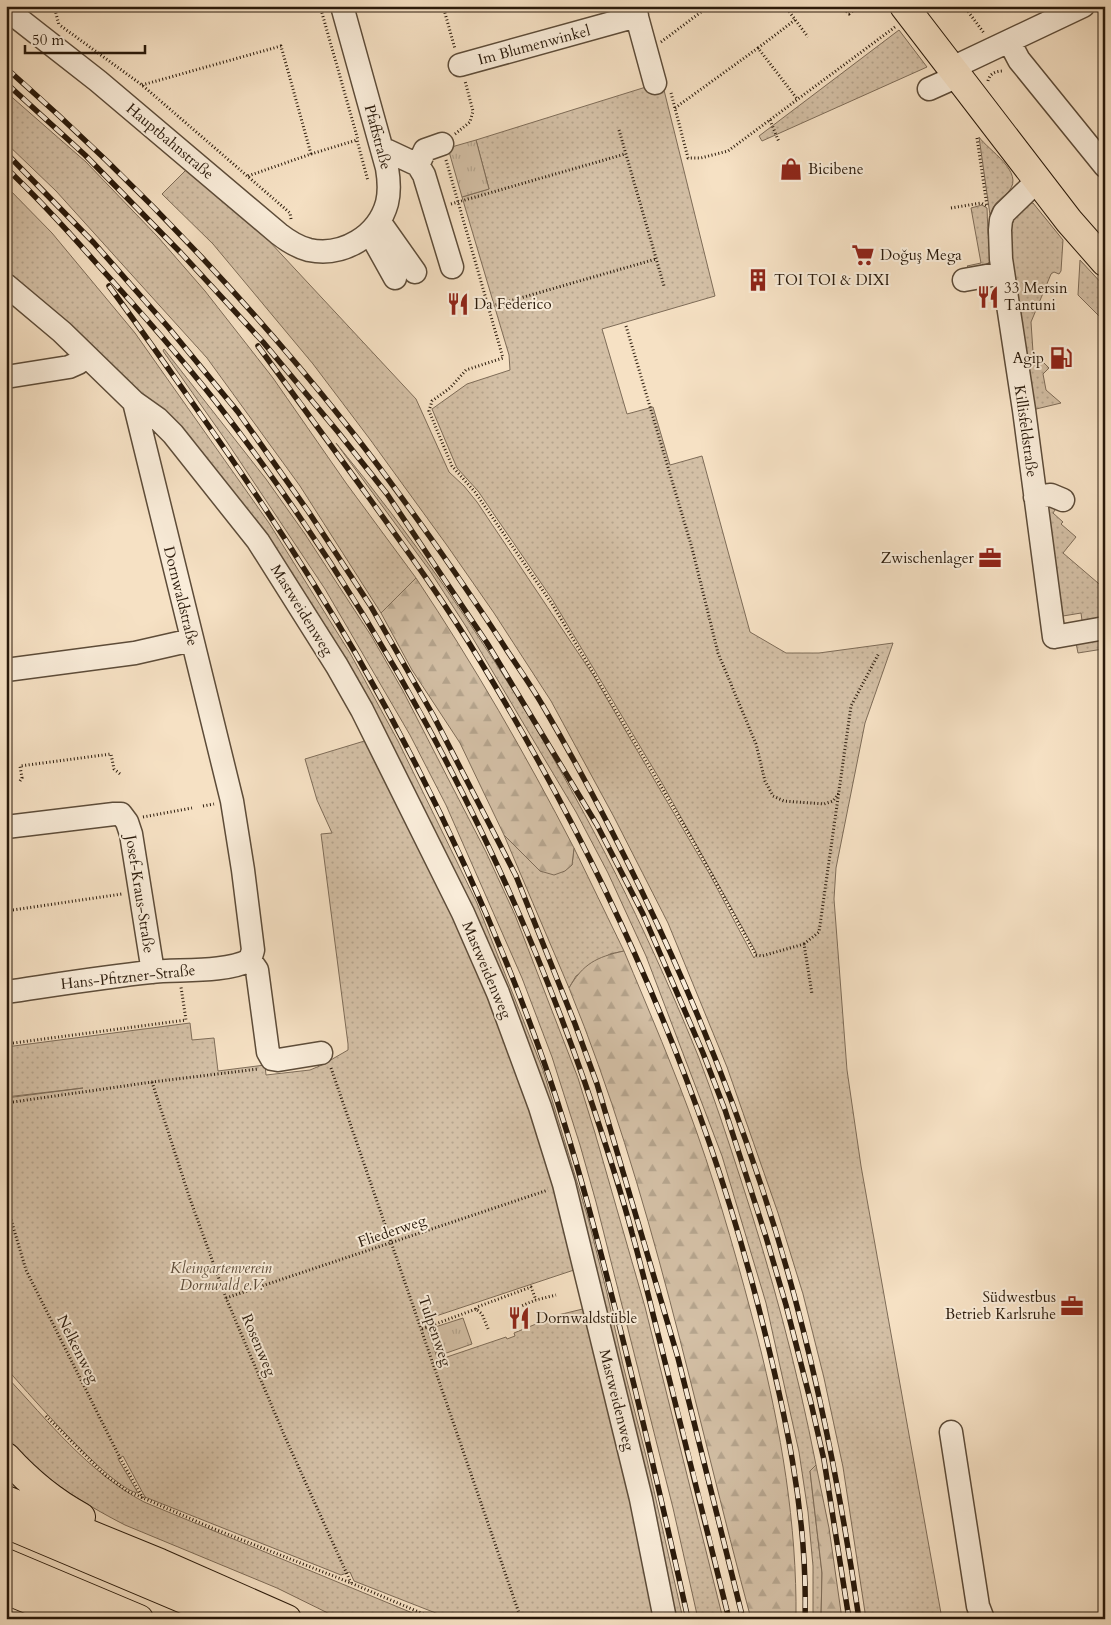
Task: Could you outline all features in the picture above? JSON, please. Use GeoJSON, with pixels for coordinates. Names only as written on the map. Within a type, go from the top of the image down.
{"type":"FeatureCollection","features":[{"type":"Feature","properties":{"kind":"main road"},"geometry":{"type":"LineString","coordinates":[[901,15],[955,72],[1069,221],[1105,262]]}},
{"type":"Feature","properties":{"kind":"main road"},"geometry":{"type":"LineString","coordinates":[[6,1457],[50,1498],[160,1563]]}},
{"type":"Feature","properties":{"kind":"main road"},"geometry":{"type":"LineString","coordinates":[[6,1500],[160,1563],[287,1619]]}},
{"type":"Feature","properties":{"kind":"main road"},"geometry":{"type":"LineString","coordinates":[[6,1524],[231,1619]]}},
{"type":"Feature","properties":{"kind":"main road"},"geometry":{"type":"LineString","coordinates":[[6,1563],[139,1619]]}},
{"type":"Feature","properties":{"kind":"main road"},"geometry":{"type":"LineString","coordinates":[[6,1590],[76,1619]]}},
{"type":"Feature","properties":{"kind":"street","name":"Pfaffstraße"},"geometry":{"type":"LineString","coordinates":[[342,6],[387,168],[389,186],[387,203],[374,227]]}},
{"type":"Feature","properties":{"kind":"street"},"geometry":{"type":"LineString","coordinates":[[929,89],[1000,45],[1084,6]]}},
{"type":"Feature","properties":{"kind":"street","name":"Hauptbahnstraße"},"geometry":{"type":"LineString","coordinates":[[6,9],[98,81],[278,234],[294,244],[309,250],[326,252],[341,249],[353,245],[374,227]]}},
{"type":"Feature","properties":{"kind":"street","name":"Im Blumenwinkel"},"geometry":{"type":"LineString","coordinates":[[460,65],[635,11],[655,83]]}},
{"type":"Feature","properties":{"kind":"street"},"geometry":{"type":"LineString","coordinates":[[1000,45],[1019,60],[1105,166]]}},
{"type":"Feature","properties":{"kind":"street"},"geometry":{"type":"LineString","coordinates":[[418,165],[425,150],[442,144]]}},
{"type":"Feature","properties":{"kind":"street"},"geometry":{"type":"LineString","coordinates":[[382,152],[388,151],[418,165],[424,174],[452,267]]}},
{"type":"Feature","properties":{"kind":"street"},"geometry":{"type":"LineString","coordinates":[[994,213],[1004,212],[1038,180]]}},
{"type":"Feature","properties":{"kind":"street","name":"Killisfeldstraße"},"geometry":{"type":"LineString","coordinates":[[994,213],[1000,230],[1003,273],[1054,637],[1105,628]]}},
{"type":"Feature","properties":{"kind":"street"},"geometry":{"type":"LineString","coordinates":[[374,227],[405,275]]}},
{"type":"Feature","properties":{"kind":"street"},"geometry":{"type":"LineString","coordinates":[[964,280],[1003,273]]}},
{"type":"Feature","properties":{"kind":"street"},"geometry":{"type":"LineString","coordinates":[[6,285],[62,332],[134,402]]}},
{"type":"Feature","properties":{"kind":"street"},"geometry":{"type":"LineString","coordinates":[[6,377],[69,367],[78,363],[86,356]]}},
{"type":"Feature","properties":{"kind":"street","name":"Dornwaldstraße"},"geometry":{"type":"LineString","coordinates":[[134,402],[232,800],[253,950],[250,960]]}},
{"type":"Feature","properties":{"kind":"street","name":"Mastweidenweg"},"geometry":{"type":"LineString","coordinates":[[134,402],[158,419],[173,434],[225,497],[258,541],[311,623],[362,710],[463,913],[498,993],[540,1107],[564,1184],[641,1500],[665,1619]]}},
{"type":"Feature","properties":{"kind":"street"},"geometry":{"type":"LineString","coordinates":[[1035,497],[1051,495],[1063,500]]}},
{"type":"Feature","properties":{"kind":"street"},"geometry":{"type":"LineString","coordinates":[[6,670],[135,653],[192,640]]}},
{"type":"Feature","properties":{"kind":"street","name":"Josef-Kraus-Straße"},"geometry":{"type":"LineString","coordinates":[[6,827],[120,814],[127,822],[131,834],[153,972]]}},
{"type":"Feature","properties":{"kind":"street"},"geometry":{"type":"LineString","coordinates":[[250,960],[257,970],[268,1052],[272,1059],[278,1060],[321,1053]]}},
{"type":"Feature","properties":{"kind":"street","name":"Hans-Pfitzner-Straße"},"geometry":{"type":"LineString","coordinates":[[6,992],[153,972],[179,972],[240,965],[250,960]]}},
{"type":"Feature","properties":{"kind":"street"},"geometry":{"type":"LineString","coordinates":[[952,1432],[978,1606],[983,1619]]}},
{"type":"Feature","properties":{"kind":"path"},"geometry":{"type":"LineString","coordinates":[[54,6],[59,25]]}},
{"type":"Feature","properties":{"kind":"path"},"geometry":{"type":"LineString","coordinates":[[320,6],[370,186]]}},
{"type":"Feature","properties":{"kind":"path"},"geometry":{"type":"LineString","coordinates":[[647,53],[709,6]]}},
{"type":"Feature","properties":{"kind":"path"},"geometry":{"type":"LineString","coordinates":[[785,6],[808,37]]}},
{"type":"Feature","properties":{"kind":"path"},"geometry":{"type":"LineString","coordinates":[[844,11],[849,14],[859,6]]}},
{"type":"Feature","properties":{"kind":"path"},"geometry":{"type":"LineString","coordinates":[[964,6],[984,34],[1000,45]]}},
{"type":"Feature","properties":{"kind":"path"},"geometry":{"type":"LineString","coordinates":[[655,83],[669,84],[688,158],[701,158],[728,151],[798,100],[901,15]]}},
{"type":"Feature","properties":{"kind":"path"},"geometry":{"type":"LineString","coordinates":[[53,20],[142,86],[290,213],[292,221]]}},
{"type":"Feature","properties":{"kind":"path"},"geometry":{"type":"LineString","coordinates":[[675,108],[795,20]]}},
{"type":"Feature","properties":{"kind":"path"},"geometry":{"type":"LineString","coordinates":[[142,86],[281,46],[311,154]]}},
{"type":"Feature","properties":{"kind":"path"},"geometry":{"type":"LineString","coordinates":[[758,48],[798,100]]}},
{"type":"Feature","properties":{"kind":"path"},"geometry":{"type":"LineString","coordinates":[[987,84],[989,77],[994,72],[1010,73]]}},
{"type":"Feature","properties":{"kind":"path"},"geometry":{"type":"LineString","coordinates":[[770,120],[780,142]]}},
{"type":"Feature","properties":{"kind":"path"},"geometry":{"type":"LineString","coordinates":[[618,130],[664,286]]}},
{"type":"Feature","properties":{"kind":"path"},"geometry":{"type":"LineString","coordinates":[[977,137],[994,213]]}},
{"type":"Feature","properties":{"kind":"path"},"geometry":{"type":"LineString","coordinates":[[247,176],[357,140]]}},
{"type":"Feature","properties":{"kind":"path"},"geometry":{"type":"LineString","coordinates":[[442,144],[503,358],[466,370],[450,388],[432,401],[429,411],[452,466],[475,492],[556,612],[664,792],[756,956],[762,957],[804,944],[819,932],[851,706],[879,653]]}},
{"type":"Feature","properties":{"kind":"path"},"geometry":{"type":"LineString","coordinates":[[458,202],[625,154]]}},
{"type":"Feature","properties":{"kind":"path"},"geometry":{"type":"LineString","coordinates":[[951,208],[980,203],[994,213]]}},
{"type":"Feature","properties":{"kind":"path"},"geometry":{"type":"LineString","coordinates":[[489,307],[656,260]]}},
{"type":"Feature","properties":{"kind":"path"},"geometry":{"type":"LineString","coordinates":[[626,326],[692,548],[718,653],[756,744],[765,781],[773,796],[784,801],[824,804],[833,801],[840,792]]}},
{"type":"Feature","properties":{"kind":"path"},"geometry":{"type":"LineString","coordinates":[[20,781],[22,778],[20,766],[111,754],[114,769],[120,774]]}},
{"type":"Feature","properties":{"kind":"path"},"geometry":{"type":"LineString","coordinates":[[140,818],[192,808]]}},
{"type":"Feature","properties":{"kind":"path"},"geometry":{"type":"LineString","coordinates":[[6,911],[130,892]]}},
{"type":"Feature","properties":{"kind":"path"},"geometry":{"type":"LineString","coordinates":[[804,944],[812,994]]}},
{"type":"Feature","properties":{"kind":"path"},"geometry":{"type":"LineString","coordinates":[[6,1044],[186,1020],[179,972]]}},
{"type":"Feature","properties":{"kind":"path"},"geometry":{"type":"LineString","coordinates":[[6,1103],[152,1082],[270,1068],[268,1052]]}},
{"type":"Feature","properties":{"kind":"path","name":"Tulpenweg"},"geometry":{"type":"LineString","coordinates":[[321,1053],[328,1061],[392,1242],[521,1619]]}},
{"type":"Feature","properties":{"kind":"path","name":"Rosenweg"},"geometry":{"type":"LineString","coordinates":[[152,1082],[190,1199],[226,1298],[285,1437],[351,1583]]}},
{"type":"Feature","properties":{"kind":"path","name":"Fliederweg"},"geometry":{"type":"LineString","coordinates":[[226,1298],[564,1184]]}},
{"type":"Feature","properties":{"kind":"path","name":"Nelkenweg"},"geometry":{"type":"LineString","coordinates":[[6,1203],[26,1270],[143,1499]]}},
{"type":"Feature","properties":{"kind":"path"},"geometry":{"type":"LineString","coordinates":[[422,1329],[531,1287],[536,1300]]}},
{"type":"Feature","properties":{"kind":"path"},"geometry":{"type":"LineString","coordinates":[[518,1307],[536,1300],[556,1296]]}},
{"type":"Feature","properties":{"kind":"path"},"geometry":{"type":"LineString","coordinates":[[476,1309],[482,1314],[489,1331]]}},
{"type":"Feature","properties":{"kind":"path"},"geometry":{"type":"LineString","coordinates":[[46,1416],[105,1475],[127,1491],[212,1528],[351,1583],[435,1619]]}},
{"type":"Feature","properties":{"kind":"green space"},"geometry":{"type":"Polygon","coordinates":[[[899,30],[927,67],[762,141],[759,136],[899,30]]]}},
{"type":"Feature","properties":{"kind":"green space"},"geometry":{"type":"Polygon","coordinates":[[[662,82],[715,296],[602,329],[627,414],[653,407],[670,465],[702,456],[750,632],[786,653],[819,653],[893,643],[865,723],[836,868],[834,899],[847,1070],[861,1166],[942,1619],[866,1619],[843,1467],[824,1378],[803,1294],[778,1213],[727,1067],[668,923],[614,817],[551,701],[494,613],[446,544],[313,364],[213,244],[162,194],[191,165],[269,241],[416,399],[449,472],[477,502],[593,675],[710,875],[754,958],[756,952],[662,783],[552,599],[478,491],[457,468],[432,409],[467,384],[510,370],[509,355],[462,197],[489,189],[476,140],[662,82]]]}},
{"type":"Feature","properties":{"kind":"green space"},"geometry":{"type":"Polygon","coordinates":[[[6,92],[86,162],[158,237],[205,291],[273,378],[346,483],[416,578],[381,613],[300,486],[207,358],[56,191],[6,143],[6,92]]]}},
{"type":"Feature","properties":{"kind":"green space"},"geometry":{"type":"Polygon","coordinates":[[[979,137],[1009,169],[1012,176],[1013,184],[1009,191],[996,203],[990,215],[979,137]]]}},
{"type":"Feature","properties":{"kind":"green space"},"geometry":{"type":"Polygon","coordinates":[[[476,140],[489,189],[462,197],[448,148],[476,140]]]}},
{"type":"Feature","properties":{"kind":"green space"},"geometry":{"type":"Polygon","coordinates":[[[6,186],[52,233],[135,333],[269,523],[350,653],[398,741],[477,903],[543,1070],[588,1218],[647,1460],[683,1619],[673,1619],[568,1166],[319,616],[314,608],[298,593],[147,401],[6,273],[6,186]]]}},
{"type":"Feature","properties":{"kind":"green space"},"geometry":{"type":"Polygon","coordinates":[[[1030,203],[1033,203],[1063,240],[1061,271],[1059,274],[1054,272],[1051,274],[1031,322],[1033,352],[1049,368],[1043,374],[1046,390],[1061,403],[1032,410],[1007,238],[1012,220],[1030,203]]]}},
{"type":"Feature","properties":{"kind":"green space"},"geometry":{"type":"Polygon","coordinates":[[[982,205],[987,208],[992,260],[984,266],[969,268],[967,266],[981,263],[971,208],[982,205]]]}},
{"type":"Feature","properties":{"kind":"green space"},"geometry":{"type":"Polygon","coordinates":[[[1080,260],[1105,287],[1105,322],[1078,295],[1080,260]]]}},
{"type":"Feature","properties":{"kind":"green space"},"geometry":{"type":"Polygon","coordinates":[[[164,349],[266,479],[305,534],[372,637],[403,691],[486,852],[515,915],[578,1078],[595,1133],[645,1307],[723,1619],[698,1619],[673,1508],[580,1145],[552,1057],[522,978],[446,805],[410,735],[325,589],[227,442],[163,351],[164,349]]]}},
{"type":"Feature","properties":{"kind":"green space"},"geometry":{"type":"Polygon","coordinates":[[[336,443],[391,513],[444,586],[494,660],[541,737],[585,815],[626,895],[664,976],[699,1058],[762,1248],[792,1356],[809,1428],[816,1465],[810,1471],[822,1573],[821,1619],[813,1619],[813,1566],[808,1512],[799,1452],[766,1303],[722,1156],[646,956],[608,873],[576,812],[465,625],[430,571],[336,443]]]}},
{"type":"Feature","properties":{"kind":"green space"},"geometry":{"type":"Polygon","coordinates":[[[1047,503],[1057,507],[1053,513],[1063,522],[1061,524],[1076,537],[1063,553],[1105,589],[1105,626],[1083,628],[1081,613],[1063,616],[1047,503]]]}},
{"type":"Feature","properties":{"kind":"green space"},"geometry":{"type":"Polygon","coordinates":[[[416,578],[499,711],[574,848],[572,865],[565,871],[554,875],[540,871],[504,835],[460,743],[412,670],[381,613],[416,578]]]}},
{"type":"Feature","properties":{"kind":"green space"},"geometry":{"type":"Polygon","coordinates":[[[1105,631],[1105,659],[1103,649],[1078,653],[1076,643],[1105,631]]]}},
{"type":"Feature","properties":{"kind":"green space","name":"Kleingartenverein Dornwald e.V."},"geometry":{"type":"Polygon","coordinates":[[[371,739],[499,1006],[580,1268],[424,1320],[438,1360],[506,1337],[507,1339],[515,1336],[514,1333],[558,1315],[591,1307],[659,1619],[451,1619],[354,1581],[350,1572],[341,1575],[145,1497],[123,1456],[118,1459],[138,1493],[126,1488],[109,1476],[70,1438],[6,1368],[6,1098],[83,1088],[6,1097],[6,1047],[190,1023],[192,1040],[214,1038],[218,1071],[265,1065],[266,1075],[310,1070],[348,1050],[321,834],[332,833],[317,800],[305,759],[371,739]]]}},
{"type":"Feature","properties":{"kind":"green space"},"geometry":{"type":"Polygon","coordinates":[[[504,835],[540,871],[572,865],[574,848],[624,951],[610,954],[576,976],[569,988],[504,835]]]}},
{"type":"Feature","properties":{"kind":"green space"},"geometry":{"type":"Polygon","coordinates":[[[624,951],[671,1064],[697,1133],[730,1236],[758,1339],[774,1408],[786,1478],[794,1548],[796,1619],[751,1619],[670,1300],[648,1221],[598,1065],[569,988],[585,967],[598,959],[624,951]]]}},
{"type":"Feature","properties":{"kind":"green space"},"geometry":{"type":"Polygon","coordinates":[[[463,1318],[472,1344],[438,1356],[429,1329],[463,1318]]]}},
{"type":"Feature","properties":{"kind":"green space"},"geometry":{"type":"Polygon","coordinates":[[[6,1376],[53,1428],[87,1461],[124,1490],[144,1502],[427,1619],[340,1619],[277,1588],[125,1525],[93,1507],[47,1477],[6,1439],[6,1376]]]}},
{"type":"Feature","properties":{"kind":"green space"},"geometry":{"type":"Polygon","coordinates":[[[816,1465],[829,1528],[842,1619],[821,1619],[822,1573],[810,1471],[816,1465]]]}},
{"type":"Feature","properties":{"kind":"railway"},"geometry":{"type":"LineString","coordinates":[[6,68],[97,151],[183,238],[306,375],[370,455],[451,566],[535,692],[575,763],[636,880],[691,1000],[716,1061],[761,1185],[793,1292],[820,1400],[851,1564],[859,1619]]}},
{"type":"Feature","properties":{"kind":"railway"},"geometry":{"type":"LineString","coordinates":[[6,83],[85,155],[181,253],[263,342],[338,432],[387,494],[487,643],[597,825],[643,914],[703,1053],[725,1110],[766,1237],[786,1305],[824,1460],[849,1619]]}},
{"type":"Feature","properties":{"kind":"railway"},"geometry":{"type":"LineString","coordinates":[[6,153],[94,243],[168,327],[238,412],[308,511],[370,605],[433,715],[516,876],[597,1084],[678,1358],[743,1619]]}},
{"type":"Feature","properties":{"kind":"railway"},"geometry":{"type":"LineString","coordinates":[[6,168],[64,227],[172,349],[216,402],[274,480],[329,560],[380,643],[428,728],[473,814],[514,902],[551,992],[585,1083],[610,1158],[643,1272],[729,1619]]}},
{"type":"Feature","properties":{"kind":"railway"},"geometry":{"type":"LineString","coordinates":[[109,286],[247,481],[339,625],[408,749],[479,896],[539,1048],[576,1164],[629,1365],[688,1619]]}},
{"type":"Feature","properties":{"kind":"railway"},"geometry":{"type":"LineString","coordinates":[[258,346],[420,569],[482,664],[568,816],[644,974],[677,1055],[707,1137],[758,1305],[777,1382],[798,1500],[803,1540],[805,1619]]}},
{"type":"Feature","properties":{"kind":"place","name":"Bicibene"},"geometry":{"type":"Point","coordinates":[791,169]}},
{"type":"Feature","properties":{"kind":"place","name":"Doğuş Mega"},"geometry":{"type":"Point","coordinates":[863,255]}},
{"type":"Feature","properties":{"kind":"place","name":"TOI TOI & DIXI"},"geometry":{"type":"Point","coordinates":[758,280]}},
{"type":"Feature","properties":{"kind":"place","name":"33 Mersin Tantuni"},"geometry":{"type":"Point","coordinates":[988,297]}},
{"type":"Feature","properties":{"kind":"place","name":"Da Federico"},"geometry":{"type":"Point","coordinates":[458,304]}},
{"type":"Feature","properties":{"kind":"place","name":"Agip"},"geometry":{"type":"Point","coordinates":[1061,358]}},
{"type":"Feature","properties":{"kind":"place","name":"Zwischenlager"},"geometry":{"type":"Point","coordinates":[990,558]}},
{"type":"Feature","properties":{"kind":"place","name":"Südwestbus Betrieb Karlsruhe"},"geometry":{"type":"Point","coordinates":[1072,1306]}},
{"type":"Feature","properties":{"kind":"place","name":"Dornwaldstüble"},"geometry":{"type":"Point","coordinates":[519,1318]}}]}
